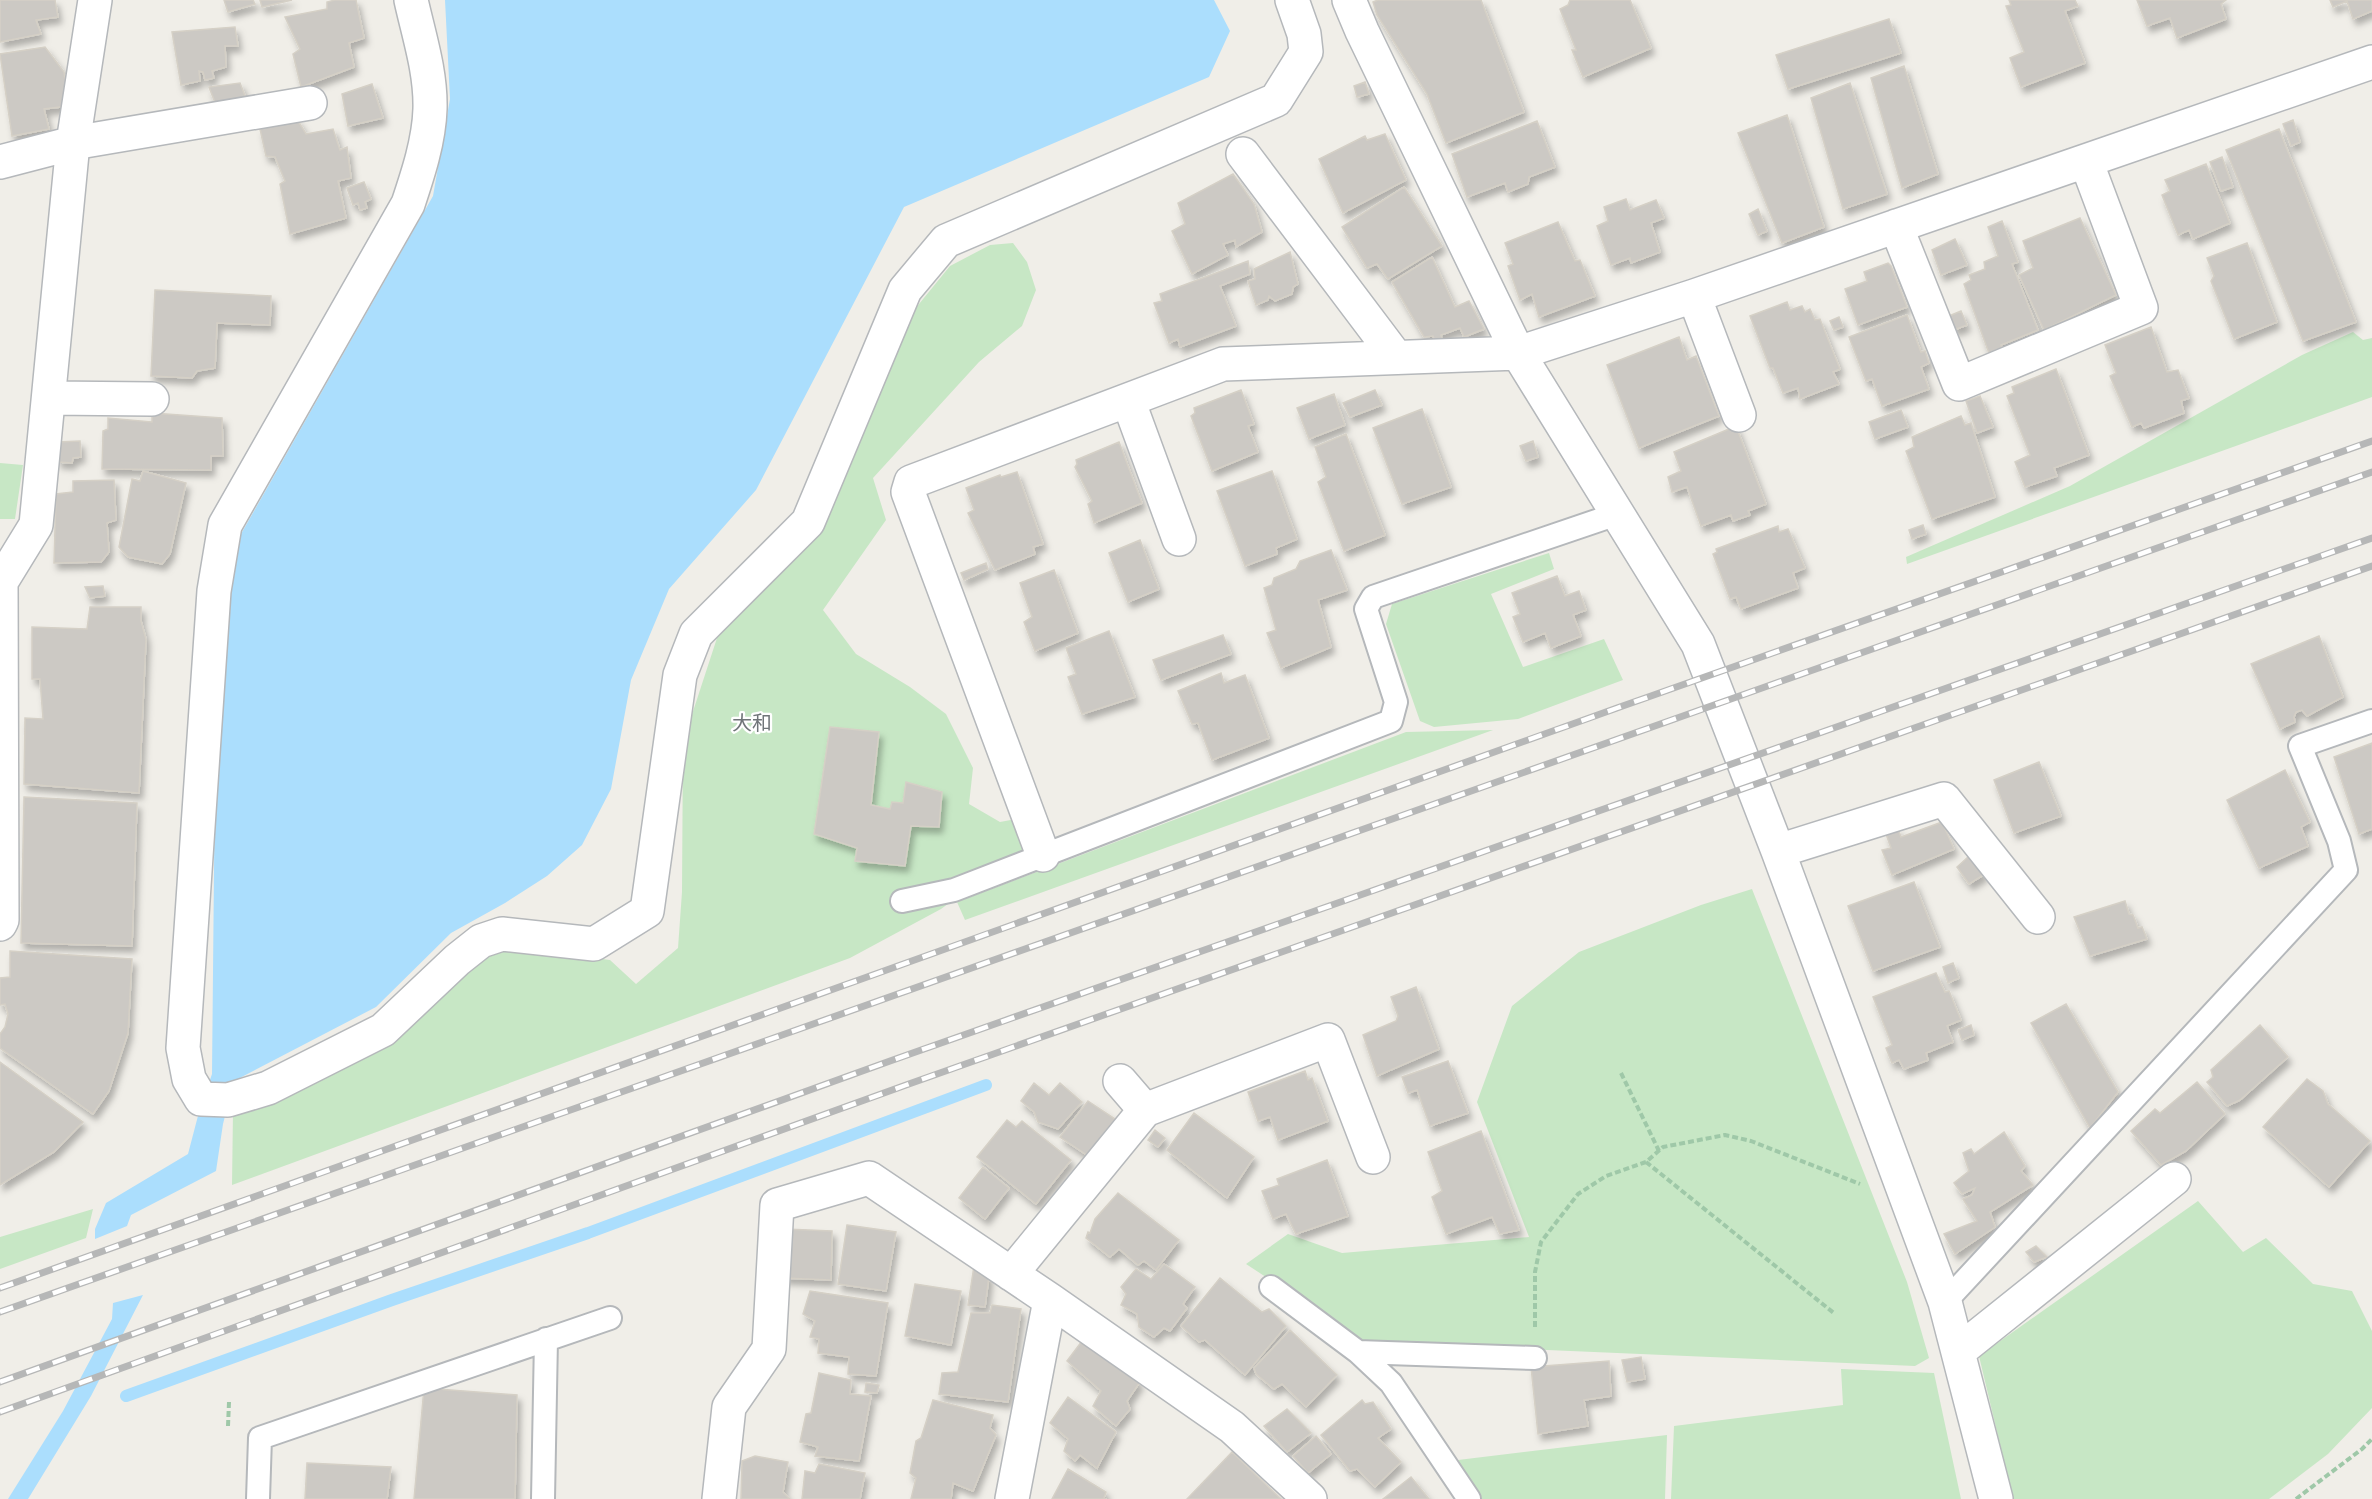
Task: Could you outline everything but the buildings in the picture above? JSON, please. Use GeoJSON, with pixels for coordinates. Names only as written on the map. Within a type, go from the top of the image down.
{"type":"FeatureCollection","features":[{"type":"Feature","properties":{"kind":"street"},"geometry":{"type":"LineString","coordinates":[[0,924],[2,920],[1,582],[36,525],[73,143],[95,0]]}},
{"type":"Feature","properties":{"kind":"street"},"geometry":{"type":"LineString","coordinates":[[411,0],[425,58],[430,109],[420,163],[408,204],[225,525],[214,591],[183,1048],[189,1079],[201,1099],[228,1101],[268,1088],[383,1030],[457,960],[481,941],[502,934],[594,944],[647,911],[681,675],[696,634],[808,522],[905,290],[946,241],[1276,100],[1306,52],[1304,34],[1292,0]]}},
{"type":"Feature","properties":{"kind":"street"},"geometry":{"type":"LineString","coordinates":[[1349,0],[1518,353],[1698,644],[1778,851],[1945,1302],[1996,1499]]}},
{"type":"Feature","properties":{"kind":"street"},"geometry":{"type":"LineString","coordinates":[[1042,855],[908,492],[911,482],[1223,364],[1518,353],[1695,296],[2372,62]]}},
{"type":"Feature","properties":{"kind":"street"},"geometry":{"type":"LineString","coordinates":[[0,162],[73,143],[310,103]]}},
{"type":"Feature","properties":{"kind":"street"},"geometry":{"type":"LineString","coordinates":[[1243,154],[1396,357]]}},
{"type":"Feature","properties":{"kind":"street"},"geometry":{"type":"LineString","coordinates":[[1896,226],[1959,384],[2142,308],[2086,161]]}},
{"type":"Feature","properties":{"kind":"street"},"geometry":{"type":"LineString","coordinates":[[1695,296],[1739,415]]}},
{"type":"Feature","properties":{"kind":"street"},"geometry":{"type":"LineString","coordinates":[[49,398],[152,399]]}},
{"type":"Feature","properties":{"kind":"street"},"geometry":{"type":"LineString","coordinates":[[1128,400],[1179,539]]}},
{"type":"Feature","properties":{"kind":"street"},"geometry":{"type":"LineString","coordinates":[[1778,851],[1944,799],[2038,917]]}},
{"type":"Feature","properties":{"kind":"street"},"geometry":{"type":"LineString","coordinates":[[1011,1274],[1145,1110],[1328,1040],[1373,1157]]}},
{"type":"Feature","properties":{"kind":"street"},"geometry":{"type":"LineString","coordinates":[[1120,1081],[1145,1110]]}},
{"type":"Feature","properties":{"kind":"street"},"geometry":{"type":"LineString","coordinates":[[719,1499],[729,1407],[769,1349],[777,1205],[869,1178],[1232,1426],[1310,1499]]}},
{"type":"Feature","properties":{"kind":"street"},"geometry":{"type":"LineString","coordinates":[[1959,1351],[2174,1179]]}},
{"type":"Feature","properties":{"kind":"street"},"geometry":{"type":"LineString","coordinates":[[1012,1499],[1050,1300]]}},
{"type":"Feature","properties":{"kind":"lane"},"geometry":{"type":"LineString","coordinates":[[902,901],[954,890],[1391,721],[1396,702],[1366,609],[1373,597],[1617,514]]}},
{"type":"Feature","properties":{"kind":"lane"},"geometry":{"type":"LineString","coordinates":[[1945,1302],[2346,870],[2339,841],[2300,746],[2372,721]]}},
{"type":"Feature","properties":{"kind":"lane"},"geometry":{"type":"LineString","coordinates":[[1271,1287],[1358,1352],[1391,1383],[1469,1499]]}},
{"type":"Feature","properties":{"kind":"lane"},"geometry":{"type":"LineString","coordinates":[[258,1499],[260,1438],[610,1318]]}},
{"type":"Feature","properties":{"kind":"lane"},"geometry":{"type":"LineString","coordinates":[[543,1499],[546,1339]]}},
{"type":"Feature","properties":{"kind":"lane"},"geometry":{"type":"LineString","coordinates":[[1358,1352],[1535,1358]]}},
{"type":"Feature","properties":{"kind":"path"},"geometry":{"type":"LineString","coordinates":[[1621,1073],[1659,1151]]}},
{"type":"Feature","properties":{"kind":"path"},"geometry":{"type":"LineString","coordinates":[[1535,1358],[1535,1272],[1541,1242],[1578,1194],[1606,1176],[1646,1162],[1664,1147],[1725,1135],[1751,1142],[1908,1203]]}},
{"type":"Feature","properties":{"kind":"path"},"geometry":{"type":"LineString","coordinates":[[1646,1162],[1835,1314]]}},
{"type":"Feature","properties":{"kind":"path"},"geometry":{"type":"LineString","coordinates":[[2296,1499],[2372,1439]]}},
{"type":"Feature","properties":{"kind":"green space"},"geometry":{"type":"Polygon","coordinates":[[[1013,243],[1027,262],[1036,290],[1022,326],[979,362],[873,478],[886,520],[823,610],[856,654],[910,687],[946,714],[973,768],[969,804],[1000,822],[1016,819],[1025,848],[941,909],[850,958],[232,1185],[233,1111],[484,951],[500,946],[610,960],[636,984],[678,948],[682,892],[683,742],[717,638],[772,570],[906,320],[950,266],[990,245],[1013,243]]]}},
{"type":"Feature","properties":{"kind":"green space"},"geometry":{"type":"Polygon","coordinates":[[[2353,332],[2363,340],[2372,338],[2372,397],[1907,564],[1906,557],[2070,486],[2302,355],[2353,332]]]}},
{"type":"Feature","properties":{"kind":"green space"},"geometry":{"type":"Polygon","coordinates":[[[0,463],[23,465],[15,519],[0,519],[0,463]]]}},
{"type":"Feature","properties":{"kind":"green space"},"geometry":{"type":"Polygon","coordinates":[[[1549,553],[1554,569],[1491,594],[1523,667],[1604,639],[1623,680],[1518,719],[1434,727],[1420,721],[1386,624],[1392,604],[1549,553]]]}},
{"type":"Feature","properties":{"kind":"green space"},"geometry":{"type":"Polygon","coordinates":[[[1493,730],[965,920],[957,902],[1406,732],[1493,730]]]}},
{"type":"Feature","properties":{"kind":"green space"},"geometry":{"type":"Polygon","coordinates":[[[1752,889],[1907,1282],[1929,1358],[1915,1366],[1365,1342],[1246,1264],[1288,1234],[1342,1253],[1529,1237],[1477,1102],[1512,1006],[1579,952],[1701,905],[1752,889]]]}},
{"type":"Feature","properties":{"kind":"green space"},"geometry":{"type":"Polygon","coordinates":[[[2198,1201],[2243,1252],[2266,1238],[2313,1284],[2352,1291],[2372,1331],[2372,1408],[2328,1454],[2269,1499],[2013,1499],[1979,1356],[2198,1201]]]}},
{"type":"Feature","properties":{"kind":"green space"},"geometry":{"type":"Polygon","coordinates":[[[93,1209],[86,1238],[0,1269],[0,1237],[93,1209]]]}},
{"type":"Feature","properties":{"kind":"green space"},"geometry":{"type":"Polygon","coordinates":[[[1841,1369],[1934,1373],[1961,1499],[1671,1499],[1674,1426],[1843,1405],[1841,1369]]]}},
{"type":"Feature","properties":{"kind":"green space"},"geometry":{"type":"Polygon","coordinates":[[[1667,1435],[1665,1499],[1482,1499],[1458,1460],[1667,1435]]]}},
{"type":"Feature","properties":{"kind":"water"},"geometry":{"type":"Polygon","coordinates":[[[445,0],[1214,0],[1230,31],[1209,77],[904,207],[756,490],[669,589],[631,680],[611,789],[582,845],[547,876],[451,933],[376,1007],[234,1081],[223,1124],[216,1171],[131,1215],[127,1226],[95,1239],[95,1229],[106,1203],[188,1154],[212,1074],[215,770],[227,658],[225,642],[237,541],[433,196],[450,99],[445,0]]]}},
{"type":"Feature","properties":{"kind":"water"},"geometry":{"type":"Polygon","coordinates":[[[143,1295],[91,1396],[28,1499],[8,1499],[63,1411],[112,1319],[113,1303],[143,1295]]]}},
{"type":"Feature","properties":{"kind":"waterway"},"geometry":{"type":"LineString","coordinates":[[126,1396],[392,1300],[588,1233],[986,1085]]}},
{"type":"Feature","properties":{"kind":"railway"},"geometry":{"type":"LineString","coordinates":[[0,1288],[1617,708],[2372,441]]}},
{"type":"Feature","properties":{"kind":"railway"},"geometry":{"type":"LineString","coordinates":[[0,1312],[2372,472]]}},
{"type":"Feature","properties":{"kind":"railway"},"geometry":{"type":"LineString","coordinates":[[0,1382],[890,1061],[2372,538]]}},
{"type":"Feature","properties":{"kind":"railway"},"geometry":{"type":"LineString","coordinates":[[0,1412],[906,1085],[2372,566]]}},
{"type":"Feature","properties":{"kind":"district","name":"大和"},"geometry":{"type":"Point","coordinates":[752,722]}}]}
